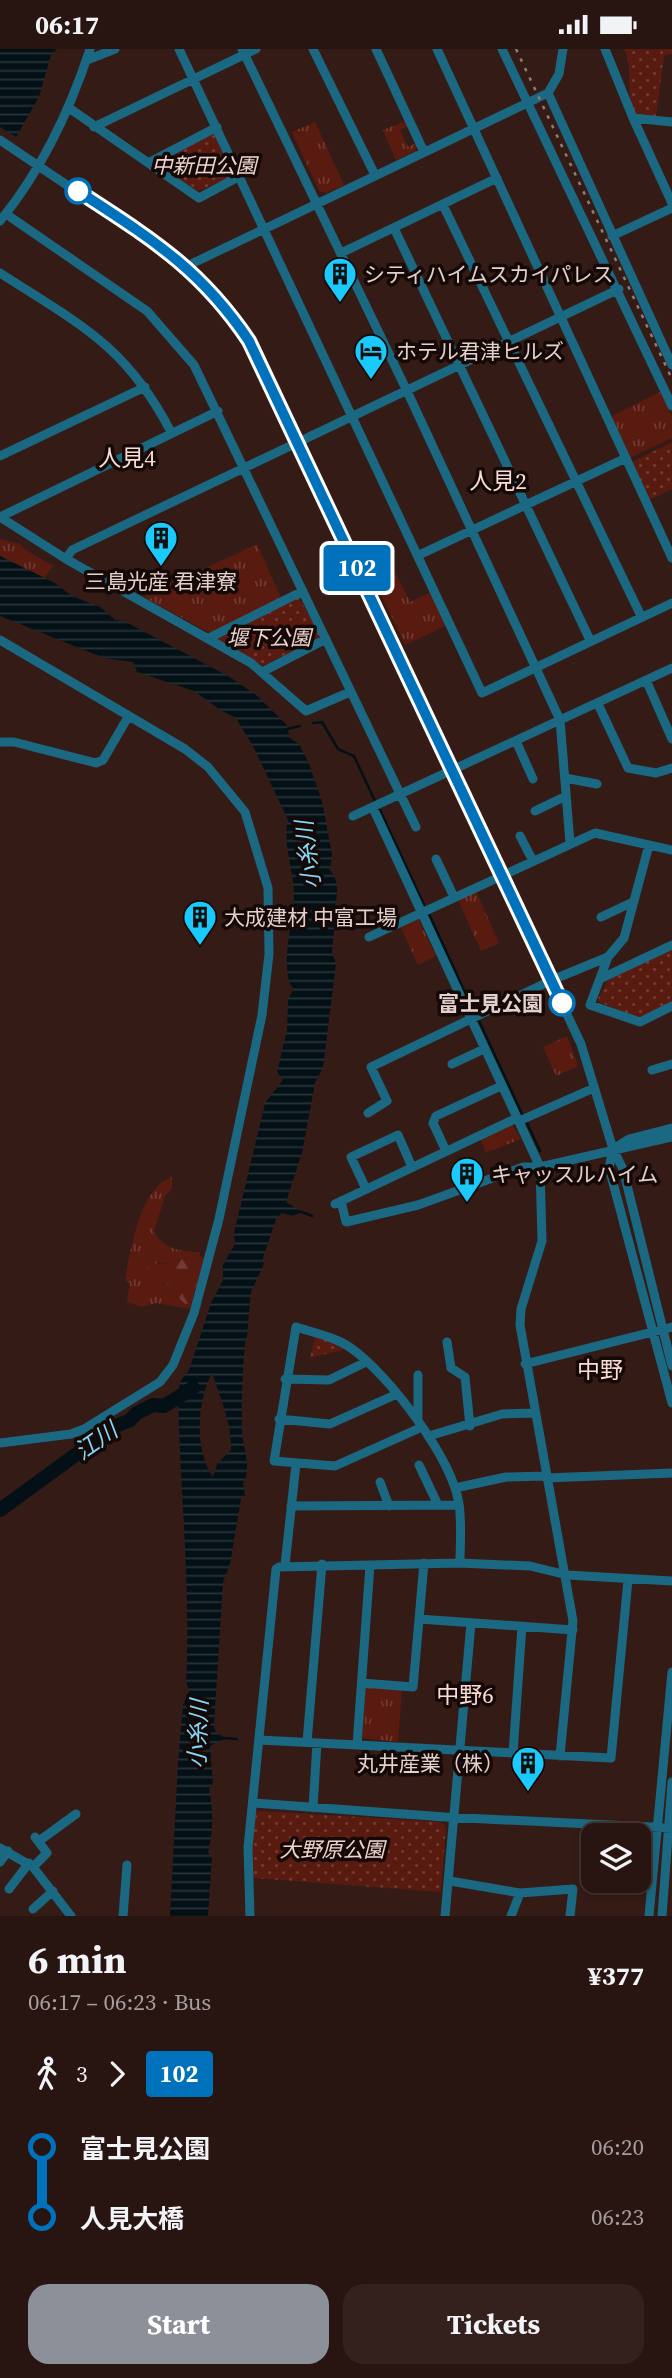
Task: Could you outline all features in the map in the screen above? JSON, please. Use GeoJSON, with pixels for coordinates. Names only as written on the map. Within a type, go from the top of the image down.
{"type":"FeatureCollection","features":[{"type":"Feature","properties":{"kind":"street"},"geometry":{"type":"LineString","coordinates":[[90,49],[69,108],[38,165],[3,217],[147,311],[194,365],[416,827]]}},
{"type":"Feature","properties":{"kind":"street"},"geometry":{"type":"LineString","coordinates":[[87,60],[115,49]]}},
{"type":"Feature","properties":{"kind":"street"},"geometry":{"type":"LineString","coordinates":[[179,49],[265,227],[482,694],[672,603]]}},
{"type":"Feature","properties":{"kind":"street"},"geometry":{"type":"LineString","coordinates":[[94,127],[243,52],[256,49]]}},
{"type":"Feature","properties":{"kind":"street"},"geometry":{"type":"LineString","coordinates":[[313,49],[375,175]]}},
{"type":"Feature","properties":{"kind":"street"},"geometry":{"type":"LineString","coordinates":[[376,49],[424,152]]}},
{"type":"Feature","properties":{"kind":"street"},"geometry":{"type":"LineString","coordinates":[[437,49],[672,558]]}},
{"type":"Feature","properties":{"kind":"street"},"geometry":{"type":"LineString","coordinates":[[502,49],[619,289],[672,406]]}},
{"type":"Feature","properties":{"kind":"street"},"geometry":{"type":"LineString","coordinates":[[187,266],[548,93],[559,74],[563,49]]}},
{"type":"Feature","properties":{"kind":"street"},"geometry":{"type":"LineString","coordinates":[[605,49],[672,202]]}},
{"type":"Feature","properties":{"kind":"street"},"geometry":{"type":"LineString","coordinates":[[243,52],[407,391],[560,720],[570,843]]}},
{"type":"Feature","properties":{"kind":"street"},"geometry":{"type":"LineString","coordinates":[[548,93],[672,365]]}},
{"type":"Feature","properties":{"kind":"street"},"geometry":{"type":"LineString","coordinates":[[69,108],[199,198],[240,176]]}},
{"type":"Feature","properties":{"kind":"street"},"geometry":{"type":"LineString","coordinates":[[633,118],[672,122]]}},
{"type":"Feature","properties":{"kind":"street"},"geometry":{"type":"LineString","coordinates":[[150,162],[217,127]]}},
{"type":"Feature","properties":{"kind":"street"},"geometry":{"type":"LineString","coordinates":[[0,141],[187,266],[230,312],[249,341],[581,1044],[613,1149],[623,1169],[667,1329],[672,1366]]}},
{"type":"Feature","properties":{"kind":"street"},"geometry":{"type":"LineString","coordinates":[[341,253],[496,178]]}},
{"type":"Feature","properties":{"kind":"street"},"geometry":{"type":"LineString","coordinates":[[443,205],[640,616]]}},
{"type":"Feature","properties":{"kind":"street"},"geometry":{"type":"LineString","coordinates":[[612,236],[672,208]]}},
{"type":"Feature","properties":{"kind":"street"},"geometry":{"type":"LineString","coordinates":[[394,228],[457,368],[590,640]]}},
{"type":"Feature","properties":{"kind":"street"},"geometry":{"type":"LineString","coordinates":[[0,273],[92,332],[113,349],[145,387],[171,432]]}},
{"type":"Feature","properties":{"kind":"street"},"geometry":{"type":"LineString","coordinates":[[66,559],[72,549],[561,319],[619,289]]}},
{"type":"Feature","properties":{"kind":"street"},"geometry":{"type":"LineString","coordinates":[[660,339],[672,334]]}},
{"type":"Feature","properties":{"kind":"street"},"geometry":{"type":"LineString","coordinates":[[0,456],[145,387]]}},
{"type":"Feature","properties":{"kind":"street"},"geometry":{"type":"LineString","coordinates":[[218,411],[0,517],[66,559],[264,671],[306,711],[350,692]]}},
{"type":"Feature","properties":{"kind":"street"},"geometry":{"type":"LineString","coordinates":[[419,555],[626,458]]}},
{"type":"Feature","properties":{"kind":"street"},"geometry":{"type":"LineString","coordinates":[[209,638],[303,591]]}},
{"type":"Feature","properties":{"kind":"street"},"geometry":{"type":"LineString","coordinates":[[264,671],[326,639]]}},
{"type":"Feature","properties":{"kind":"street"},"geometry":{"type":"LineString","coordinates":[[0,640],[185,749],[208,767],[232,793],[253,833],[268,888],[271,925],[265,992],[252,1072],[194,1313],[173,1365],[159,1382],[84,1429],[71,1434],[0,1443]]}},
{"type":"Feature","properties":{"kind":"street"},"geometry":{"type":"LineString","coordinates":[[353,816],[672,668]]}},
{"type":"Feature","properties":{"kind":"street"},"geometry":{"type":"LineString","coordinates":[[646,680],[672,739]]}},
{"type":"Feature","properties":{"kind":"street"},"geometry":{"type":"LineString","coordinates":[[598,704],[628,768],[656,773],[672,768]]}},
{"type":"Feature","properties":{"kind":"street"},"geometry":{"type":"LineString","coordinates":[[0,742],[14,742],[96,763],[103,760],[128,717]]}},
{"type":"Feature","properties":{"kind":"street"},"geometry":{"type":"LineString","coordinates":[[516,741],[533,779]]}},
{"type":"Feature","properties":{"kind":"street"},"geometry":{"type":"LineString","coordinates":[[565,778],[597,783]]}},
{"type":"Feature","properties":{"kind":"street"},"geometry":{"type":"LineString","coordinates":[[535,811],[566,796]]}},
{"type":"Feature","properties":{"kind":"street"},"geometry":{"type":"LineString","coordinates":[[373,808],[540,1167],[541,1241],[521,1309],[525,1364],[567,1574],[573,1630],[560,1755]]}},
{"type":"Feature","properties":{"kind":"street"},"geometry":{"type":"LineString","coordinates":[[369,937],[570,843],[603,833],[672,850]]}},
{"type":"Feature","properties":{"kind":"street"},"geometry":{"type":"LineString","coordinates":[[520,836],[533,861]]}},
{"type":"Feature","properties":{"kind":"street"},"geometry":{"type":"LineString","coordinates":[[649,845],[624,938],[608,957],[590,1005],[640,1022],[672,1006]]}},
{"type":"Feature","properties":{"kind":"street"},"geometry":{"type":"LineString","coordinates":[[436,859],[454,897]]}},
{"type":"Feature","properties":{"kind":"street"},"geometry":{"type":"LineString","coordinates":[[601,917],[633,902]]}},
{"type":"Feature","properties":{"kind":"street"},"geometry":{"type":"LineString","coordinates":[[601,978],[672,945]]}},
{"type":"Feature","properties":{"kind":"street"},"geometry":{"type":"LineString","coordinates":[[368,1113],[387,1101],[371,1067],[552,980],[608,957]]}},
{"type":"Feature","properties":{"kind":"street"},"geometry":{"type":"LineString","coordinates":[[452,1064],[484,1049]]}},
{"type":"Feature","properties":{"kind":"street"},"geometry":{"type":"LineString","coordinates":[[652,1070],[672,1064]]}},
{"type":"Feature","properties":{"kind":"street"},"geometry":{"type":"LineString","coordinates":[[446,1150],[433,1123],[436,1116],[501,1086]]}},
{"type":"Feature","properties":{"kind":"street"},"geometry":{"type":"LineString","coordinates":[[594,1088],[446,1150],[338,1202],[346,1222],[418,1205],[523,1167],[540,1167],[672,1137]]}},
{"type":"Feature","properties":{"kind":"street"},"geometry":{"type":"LineString","coordinates":[[672,1128],[629,1139],[613,1149],[609,1168],[672,1403]]}},
{"type":"Feature","properties":{"kind":"street"},"geometry":{"type":"LineString","coordinates":[[366,1188],[351,1157],[398,1135],[412,1167]]}},
{"type":"Feature","properties":{"kind":"street"},"geometry":{"type":"LineString","coordinates":[[420,1423],[335,1466],[274,1461],[285,1379],[296,1327],[337,1340],[366,1362],[420,1423],[455,1488],[459,1505],[460,1563]]}},
{"type":"Feature","properties":{"kind":"street"},"geometry":{"type":"LineString","coordinates":[[525,1364],[667,1329]]}},
{"type":"Feature","properties":{"kind":"street"},"geometry":{"type":"LineString","coordinates":[[447,1342],[451,1368],[465,1377],[470,1426]]}},
{"type":"Feature","properties":{"kind":"street"},"geometry":{"type":"LineString","coordinates":[[285,1379],[329,1380],[366,1362]]}},
{"type":"Feature","properties":{"kind":"street"},"geometry":{"type":"LineString","coordinates":[[418,1375],[420,1423]]}},
{"type":"Feature","properties":{"kind":"street"},"geometry":{"type":"LineString","coordinates":[[279,1419],[330,1424],[397,1394]]}},
{"type":"Feature","properties":{"kind":"street"},"geometry":{"type":"LineString","coordinates":[[429,1436],[470,1426],[502,1414],[534,1413]]}},
{"type":"Feature","properties":{"kind":"street"},"geometry":{"type":"LineString","coordinates":[[285,1565],[296,1464]]}},
{"type":"Feature","properties":{"kind":"street"},"geometry":{"type":"LineString","coordinates":[[419,1465],[438,1506]]}},
{"type":"Feature","properties":{"kind":"street"},"geometry":{"type":"LineString","coordinates":[[455,1488],[506,1477],[672,1473]]}},
{"type":"Feature","properties":{"kind":"street"},"geometry":{"type":"LineString","coordinates":[[380,1482],[389,1506]]}},
{"type":"Feature","properties":{"kind":"street"},"geometry":{"type":"LineString","coordinates":[[291,1506],[459,1505]]}},
{"type":"Feature","properties":{"kind":"street"},"geometry":{"type":"LineString","coordinates":[[362,1682],[413,1687],[424,1563]]}},
{"type":"Feature","properties":{"kind":"street"},"geometry":{"type":"LineString","coordinates":[[250,1916],[248,1847],[276,1569],[285,1565],[460,1563],[530,1566],[567,1574],[672,1581]]}},
{"type":"Feature","properties":{"kind":"street"},"geometry":{"type":"LineString","coordinates":[[307,1742],[322,1564]]}},
{"type":"Feature","properties":{"kind":"street"},"geometry":{"type":"LineString","coordinates":[[357,1745],[370,1565]]}},
{"type":"Feature","properties":{"kind":"street"},"geometry":{"type":"LineString","coordinates":[[259,1740],[611,1758],[628,1580]]}},
{"type":"Feature","properties":{"kind":"street"},"geometry":{"type":"LineString","coordinates":[[419,1619],[573,1630]]}},
{"type":"Feature","properties":{"kind":"street"},"geometry":{"type":"LineString","coordinates":[[445,1916],[471,1623]]}},
{"type":"Feature","properties":{"kind":"street"},"geometry":{"type":"LineString","coordinates":[[513,1753],[522,1626]]}},
{"type":"Feature","properties":{"kind":"street"},"geometry":{"type":"LineString","coordinates":[[649,1916],[672,1672]]}},
{"type":"Feature","properties":{"kind":"street"},"geometry":{"type":"LineString","coordinates":[[313,1808],[317,1743]]}},
{"type":"Feature","properties":{"kind":"street"},"geometry":{"type":"LineString","coordinates":[[662,1916],[671,1829],[672,1782]]}},
{"type":"Feature","properties":{"kind":"street"},"geometry":{"type":"LineString","coordinates":[[254,1803],[455,1818],[671,1829]]}},
{"type":"Feature","properties":{"kind":"street"},"geometry":{"type":"LineString","coordinates":[[9,1889],[31,1865],[47,1853],[37,1839],[76,1814]]}},
{"type":"Feature","properties":{"kind":"street"},"geometry":{"type":"LineString","coordinates":[[0,1862],[4,1849],[31,1865],[71,1916]]}},
{"type":"Feature","properties":{"kind":"street"},"geometry":{"type":"LineString","coordinates":[[123,1916],[127,1865]]}},
{"type":"Feature","properties":{"kind":"street"},"geometry":{"type":"LineString","coordinates":[[450,1881],[520,1893],[573,1889],[570,1916]]}},
{"type":"Feature","properties":{"kind":"street"},"geometry":{"type":"LineString","coordinates":[[33,1909],[53,1891]]}},
{"type":"Feature","properties":{"kind":"street"},"geometry":{"type":"LineString","coordinates":[[511,1916],[520,1893]]}},
{"type":"Feature","properties":{"kind":"green space"},"geometry":{"type":"Polygon","coordinates":[[[624,49],[672,49],[672,53],[664,56],[656,117],[636,115],[632,107],[629,66],[624,49]]]}},
{"type":"Feature","properties":{"kind":"green space"},"geometry":{"type":"Polygon","coordinates":[[[406,121],[409,126],[400,130],[408,147],[416,143],[418,146],[415,151],[396,160],[383,130],[406,121]]]}},
{"type":"Feature","properties":{"kind":"green space"},"geometry":{"type":"Polygon","coordinates":[[[315,122],[344,185],[326,193],[319,191],[292,132],[315,122]]]}},
{"type":"Feature","properties":{"kind":"green space","name":"中新田公園"},"geometry":{"type":"Polygon","coordinates":[[[213,134],[217,135],[234,174],[232,177],[198,191],[159,165],[160,160],[213,134]]]}},
{"type":"Feature","properties":{"kind":"green space"},"geometry":{"type":"Polygon","coordinates":[[[660,392],[672,416],[672,438],[629,458],[610,417],[660,392]]]}},
{"type":"Feature","properties":{"kind":"green space"},"geometry":{"type":"Polygon","coordinates":[[[672,442],[672,489],[649,500],[632,462],[672,442]]]}},
{"type":"Feature","properties":{"kind":"green space"},"geometry":{"type":"Polygon","coordinates":[[[0,539],[22,545],[24,549],[53,566],[44,578],[0,556],[0,539]]]}},
{"type":"Feature","properties":{"kind":"green space"},"geometry":{"type":"Polygon","coordinates":[[[257,544],[281,598],[210,633],[144,597],[257,544]]]}},
{"type":"Feature","properties":{"kind":"green space"},"geometry":{"type":"Polygon","coordinates":[[[394,570],[410,602],[431,592],[447,625],[405,645],[374,580],[394,570]]]}},
{"type":"Feature","properties":{"kind":"green space","name":"堰下公園"},"geometry":{"type":"Polygon","coordinates":[[[299,597],[321,637],[262,666],[217,639],[299,597]]]}},
{"type":"Feature","properties":{"kind":"green space"},"geometry":{"type":"Polygon","coordinates":[[[476,891],[499,943],[481,951],[458,900],[476,891]]]}},
{"type":"Feature","properties":{"kind":"green space"},"geometry":{"type":"Polygon","coordinates":[[[418,918],[436,956],[418,965],[400,925],[418,918]]]}},
{"type":"Feature","properties":{"kind":"green space","name":"富士見公園"},"geometry":{"type":"Polygon","coordinates":[[[672,949],[672,1003],[638,1018],[597,1001],[608,980],[672,949]]]}},
{"type":"Feature","properties":{"kind":"green space"},"geometry":{"type":"Polygon","coordinates":[[[567,1036],[578,1066],[556,1076],[543,1047],[567,1036]]]}},
{"type":"Feature","properties":{"kind":"green space"},"geometry":{"type":"Polygon","coordinates":[[[512,1124],[521,1139],[486,1153],[480,1138],[512,1124]]]}},
{"type":"Feature","properties":{"kind":"green space"},"geometry":{"type":"Polygon","coordinates":[[[172,1177],[172,1189],[165,1196],[154,1231],[168,1246],[200,1252],[200,1256],[196,1260],[190,1257],[169,1264],[158,1262],[153,1270],[162,1273],[169,1288],[190,1309],[156,1303],[142,1307],[127,1302],[130,1283],[125,1281],[134,1238],[144,1206],[152,1193],[161,1183],[172,1177]]]}},
{"type":"Feature","properties":{"kind":"green space"},"geometry":{"type":"Polygon","coordinates":[[[200,1256],[204,1258],[190,1309],[169,1288],[162,1273],[148,1268],[149,1263],[169,1264],[190,1257],[196,1260],[200,1256]]]}},
{"type":"Feature","properties":{"kind":"green space"},"geometry":{"type":"Polygon","coordinates":[[[315,1337],[335,1342],[346,1349],[310,1358],[315,1337]]]}},
{"type":"Feature","properties":{"kind":"green space"},"geometry":{"type":"Polygon","coordinates":[[[365,1686],[402,1688],[398,1742],[362,1738],[365,1686]]]}},
{"type":"Feature","properties":{"kind":"green space","name":"大野原公園"},"geometry":{"type":"Polygon","coordinates":[[[256,1812],[441,1822],[446,1827],[441,1892],[253,1878],[251,1847],[256,1812]]]}},
{"type":"Feature","properties":{"kind":"water"},"geometry":{"type":"Polygon","coordinates":[[[0,49],[57,49],[51,55],[39,97],[16,137],[0,127],[0,49]]]}},
{"type":"Feature","properties":{"kind":"water","name":"小糸川"},"geometry":{"type":"Polygon","coordinates":[[[0,556],[55,583],[72,596],[100,607],[115,620],[124,621],[228,676],[255,694],[286,724],[290,738],[299,744],[309,764],[322,801],[332,854],[330,870],[337,888],[332,919],[335,922],[332,952],[336,964],[323,1068],[315,1083],[302,1153],[286,1202],[303,1212],[292,1216],[282,1213],[276,1219],[263,1258],[264,1264],[251,1292],[244,1351],[242,1430],[247,1471],[243,1483],[245,1495],[241,1499],[230,1564],[223,1582],[214,1727],[216,1733],[226,1738],[210,1746],[213,1783],[209,1789],[212,1822],[208,1853],[212,1856],[208,1916],[170,1916],[178,1763],[183,1705],[189,1691],[186,1682],[186,1575],[178,1395],[180,1382],[189,1370],[211,1303],[223,1280],[223,1265],[235,1244],[234,1233],[265,1103],[283,1080],[277,1072],[287,1030],[288,999],[294,989],[289,982],[287,971],[294,895],[286,838],[288,820],[254,748],[236,718],[194,691],[137,672],[133,662],[104,658],[0,616],[0,556]],[[212,1373],[203,1398],[200,1440],[213,1477],[217,1464],[231,1450],[231,1440],[228,1420],[212,1373]]]}},
{"type":"Feature","properties":{"kind":"waterway"},"geometry":{"type":"LineString","coordinates":[[313,723],[322,722],[338,749],[354,756],[375,801]]}},
{"type":"Feature","properties":{"kind":"waterway"},"geometry":{"type":"LineString","coordinates":[[287,729],[300,726]]}},
{"type":"Feature","properties":{"kind":"waterway"},"geometry":{"type":"LineString","coordinates":[[380,810],[424,905]]}},
{"type":"Feature","properties":{"kind":"waterway"},"geometry":{"type":"LineString","coordinates":[[429,914],[474,1012]]}},
{"type":"Feature","properties":{"kind":"waterway"},"geometry":{"type":"LineString","coordinates":[[479,1021],[522,1114]]}},
{"type":"Feature","properties":{"kind":"waterway"},"geometry":{"type":"LineString","coordinates":[[527,1123],[540,1151]]}},
{"type":"Feature","properties":{"kind":"waterway"},"geometry":{"type":"LineString","coordinates":[[302,1212],[312,1216]]}},
{"type":"Feature","properties":{"kind":"waterway","name":"江川"},"geometry":{"type":"LineString","coordinates":[[0,1510],[115,1426],[129,1421],[137,1413],[153,1405],[164,1406],[193,1388]]}},
{"type":"Feature","properties":{"kind":"waterway","name":"小糸川"},"geometry":{"type":"LineString","coordinates":[[223,1738],[237,1739]]}},
{"type":"Feature","properties":{"kind":"railway"},"geometry":{"type":"LineString","coordinates":[[516,49],[672,379]]}},
{"type":"Feature","properties":{"kind":"bus line","name":"102"},"geometry":{"type":"LineString","coordinates":[[78,191],[187,266],[230,312],[249,341],[562,1003]]}},
{"type":"Feature","properties":{"kind":"place","name":"シティハイムスカイパレス"},"geometry":{"type":"Point","coordinates":[340,304]}},
{"type":"Feature","properties":{"kind":"place","name":"ホテル君津ヒルズ"},"geometry":{"type":"Point","coordinates":[371,381]}},
{"type":"Feature","properties":{"kind":"place","name":"三島光産 君津寮"},"geometry":{"type":"Point","coordinates":[161,568]}},
{"type":"Feature","properties":{"kind":"place","name":"大成建材 中富工場"},"geometry":{"type":"Point","coordinates":[200,947]}},
{"type":"Feature","properties":{"kind":"place","name":"富士見公園"},"geometry":{"type":"Point","coordinates":[562,1003]}},
{"type":"Feature","properties":{"kind":"place","name":"キャッスルハイム"},"geometry":{"type":"Point","coordinates":[467,1204]}},
{"type":"Feature","properties":{"kind":"place","name":"丸井産業（株）"},"geometry":{"type":"Point","coordinates":[528,1793]}},
{"type":"Feature","properties":{"kind":"district","name":"人見4"},"geometry":{"type":"Point","coordinates":[127,458]}},
{"type":"Feature","properties":{"kind":"district","name":"人見2"},"geometry":{"type":"Point","coordinates":[498,481]}},
{"type":"Feature","properties":{"kind":"district","name":"中野"},"geometry":{"type":"Point","coordinates":[600,1370]}},
{"type":"Feature","properties":{"kind":"district","name":"中野6"},"geometry":{"type":"Point","coordinates":[465,1695]}}]}
